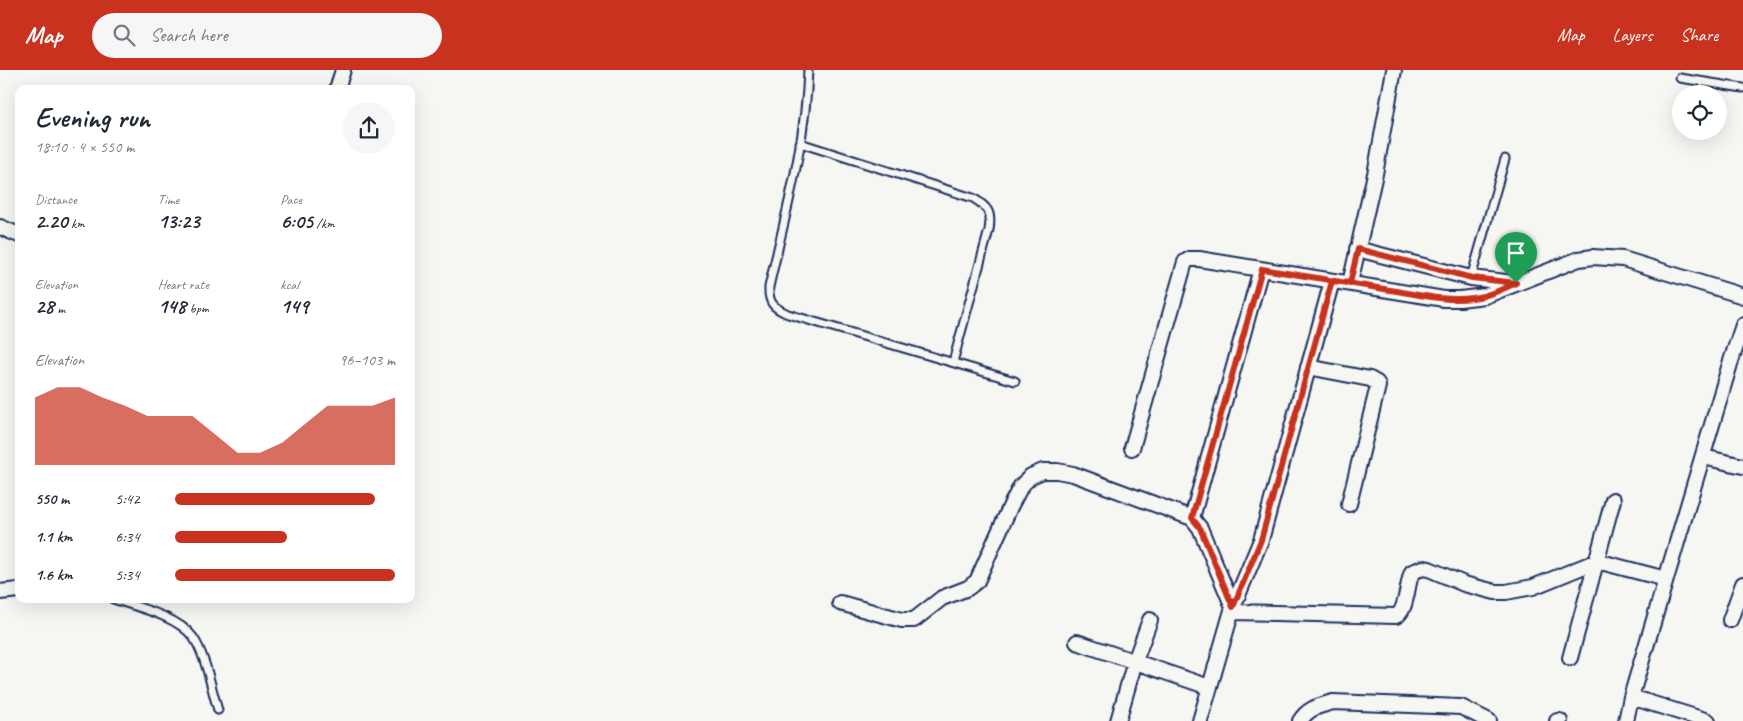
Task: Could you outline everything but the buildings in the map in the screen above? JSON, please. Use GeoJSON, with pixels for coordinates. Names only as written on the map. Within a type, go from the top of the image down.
{"type":"FeatureCollection","features":[{"type":"Feature","properties":{"kind":"street"},"geometry":{"type":"LineString","coordinates":[[338,85],[343,70]]}},
{"type":"Feature","properties":{"kind":"street"},"geometry":{"type":"LineString","coordinates":[[1350,283],[1375,174],[1394,70]]}},
{"type":"Feature","properties":{"kind":"street"},"geometry":{"type":"LineString","coordinates":[[0,227],[15,234]]}},
{"type":"Feature","properties":{"kind":"street"},"geometry":{"type":"LineString","coordinates":[[1358,249],[1472,278],[1516,283]]}},
{"type":"Feature","properties":{"kind":"street"},"geometry":{"type":"LineString","coordinates":[[1132,448],[1185,262],[1193,258],[1460,300],[1485,296],[1579,259],[1606,257],[1623,259],[1743,296]]}},
{"type":"Feature","properties":{"kind":"street"},"geometry":{"type":"LineString","coordinates":[[1192,518],[1262,269]]}},
{"type":"Feature","properties":{"kind":"street"},"geometry":{"type":"LineString","coordinates":[[1200,721],[1233,610],[1261,540],[1332,281]]}},
{"type":"Feature","properties":{"kind":"street"},"geometry":{"type":"LineString","coordinates":[[1626,721],[1631,696],[1743,325]]}},
{"type":"Feature","properties":{"kind":"street"},"geometry":{"type":"LineString","coordinates":[[1308,367],[1370,379],[1378,386],[1349,504]]}},
{"type":"Feature","properties":{"kind":"street"},"geometry":{"type":"LineString","coordinates":[[1703,457],[1743,466]]}},
{"type":"Feature","properties":{"kind":"street"},"geometry":{"type":"LineString","coordinates":[[840,602],[909,621],[919,617],[942,598],[972,586],[980,576],[1021,486],[1031,476],[1043,471],[1057,471],[1073,474],[1192,518],[1200,528],[1233,610]]}},
{"type":"Feature","properties":{"kind":"street"},"geometry":{"type":"LineString","coordinates":[[1570,658],[1613,500]]}},
{"type":"Feature","properties":{"kind":"street"},"geometry":{"type":"LineString","coordinates":[[1233,610],[1396,616],[1402,611],[1410,577],[1412,572],[1417,569],[1429,569],[1480,589],[1495,592],[1533,587],[1597,561],[1666,579]]}},
{"type":"Feature","properties":{"kind":"street"},"geometry":{"type":"LineString","coordinates":[[1730,620],[1743,584]]}},
{"type":"Feature","properties":{"kind":"street"},"geometry":{"type":"LineString","coordinates":[[0,592],[15,590]]}},
{"type":"Feature","properties":{"kind":"street"},"geometry":{"type":"LineString","coordinates":[[1118,721],[1135,662],[1150,620]]}},
{"type":"Feature","properties":{"kind":"street"},"geometry":{"type":"LineString","coordinates":[[1077,642],[1209,687]]}},
{"type":"Feature","properties":{"kind":"street"},"geometry":{"type":"LineString","coordinates":[[1631,696],[1708,721]]}},
{"type":"Feature","properties":{"kind":"street"},"geometry":{"type":"LineString","coordinates":[[1300,721],[1304,714],[1314,707],[1333,702],[1461,707],[1489,721]]}},
{"type":"Feature","properties":{"kind":"lane"},"geometry":{"type":"LineString","coordinates":[[808,70],[807,100],[800,143],[791,192],[769,287],[768,295],[772,305],[788,314],[1015,381]]}},
{"type":"Feature","properties":{"kind":"lane"},"geometry":{"type":"LineString","coordinates":[[1680,78],[1743,88]]}},
{"type":"Feature","properties":{"kind":"lane"},"geometry":{"type":"LineString","coordinates":[[800,143],[972,198],[984,204],[989,211],[989,230],[953,362]]}},
{"type":"Feature","properties":{"kind":"lane"},"geometry":{"type":"LineString","coordinates":[[1472,278],[1505,159]]}},
{"type":"Feature","properties":{"kind":"lane"},"geometry":{"type":"LineString","coordinates":[[125,603],[170,620],[192,635],[203,657],[218,710]]}},
{"type":"Feature","properties":{"kind":"route"},"geometry":{"type":"LineString","coordinates":[[1516,283],[1472,278],[1358,249],[1350,283],[1332,281],[1261,540],[1233,607],[1200,528],[1192,518],[1262,269],[1332,281],[1444,299],[1460,300],[1496,293],[1516,283]]}}]}
